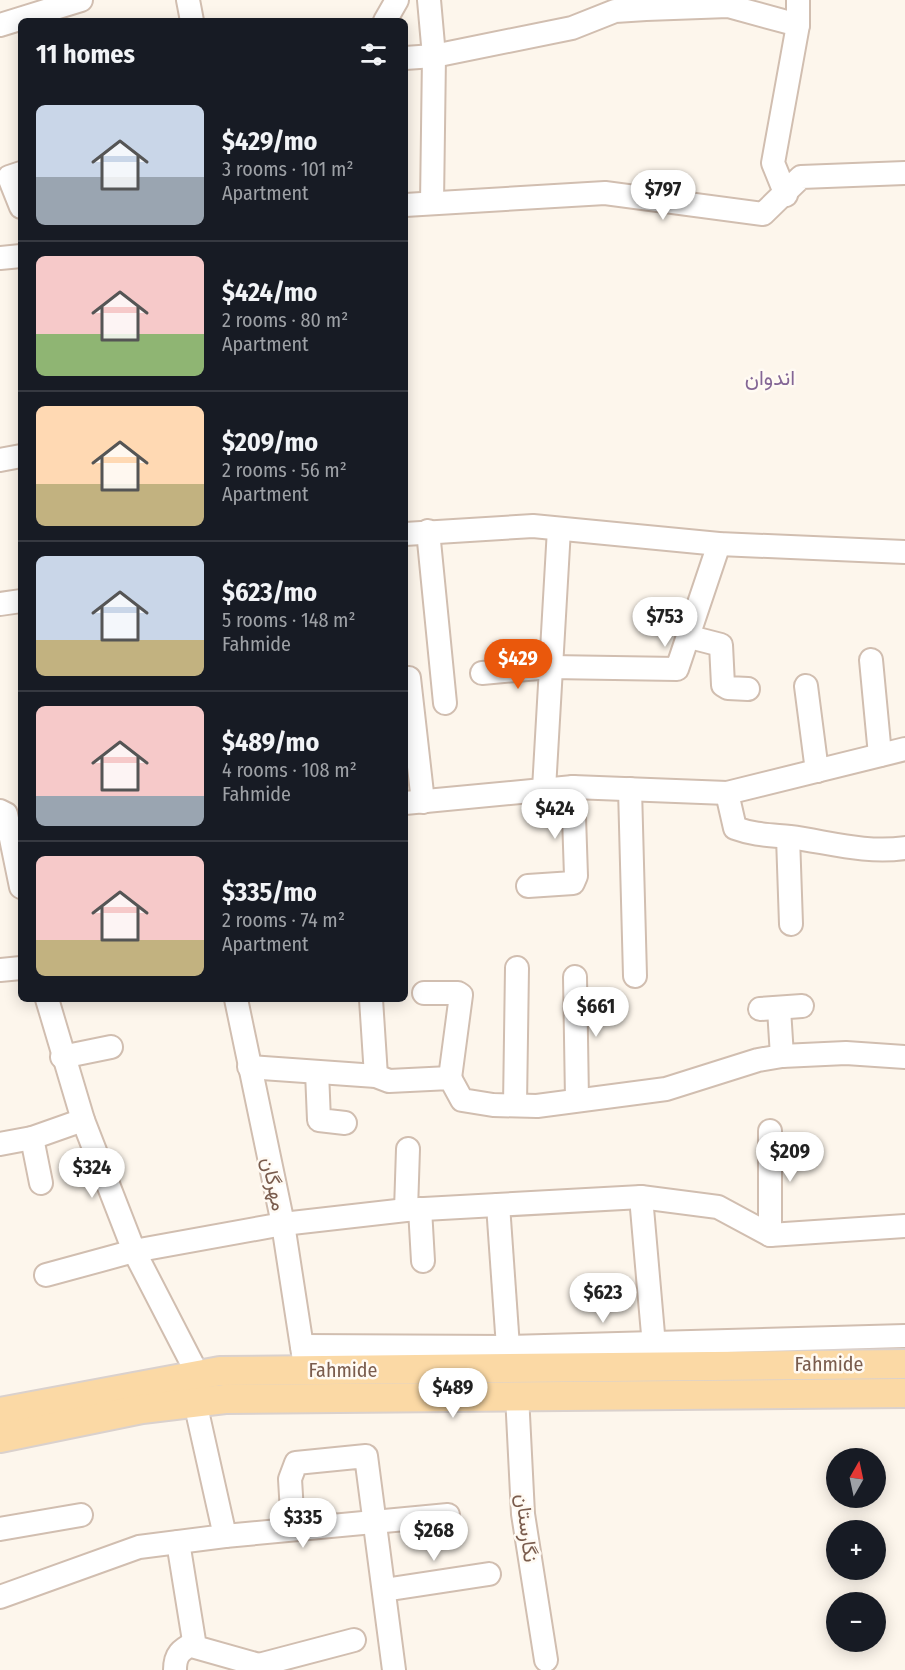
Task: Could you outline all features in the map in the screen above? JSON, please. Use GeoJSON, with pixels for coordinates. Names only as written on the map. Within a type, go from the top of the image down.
{"type":"FeatureCollection","features":[{"type":"Feature","properties":{"kind":"main road","name":"Fahmide"},"geometry":{"type":"LineString","coordinates":[[0,1438],[141,1409],[195,1402],[304,1396],[422,1383],[463,1382],[655,1354],[905,1364]]}},
{"type":"Feature","properties":{"kind":"main road","name":"Fahmide"},"geometry":{"type":"LineString","coordinates":[[0,1412],[220,1371],[304,1358],[422,1383]]}},
{"type":"Feature","properties":{"kind":"main road","name":"Fahmide"},"geometry":{"type":"LineString","coordinates":[[463,1382],[517,1395],[905,1393]]}},
{"type":"Feature","properties":{"kind":"street"},"geometry":{"type":"LineString","coordinates":[[23,18],[81,0]]}},
{"type":"Feature","properties":{"kind":"street"},"geometry":{"type":"LineString","coordinates":[[188,0],[191,18]]}},
{"type":"Feature","properties":{"kind":"street"},"geometry":{"type":"LineString","coordinates":[[387,18],[398,0]]}},
{"type":"Feature","properties":{"kind":"street"},"geometry":{"type":"LineString","coordinates":[[429,0],[434,56],[432,203]]}},
{"type":"Feature","properties":{"kind":"street"},"geometry":{"type":"LineString","coordinates":[[786,195],[773,164],[798,26],[798,0]]}},
{"type":"Feature","properties":{"kind":"street"},"geometry":{"type":"LineString","coordinates":[[408,58],[434,56],[572,28],[615,11],[728,6],[798,26]]}},
{"type":"Feature","properties":{"kind":"street"},"geometry":{"type":"LineString","coordinates":[[0,25],[18,19]]}},
{"type":"Feature","properties":{"kind":"street"},"geometry":{"type":"LineString","coordinates":[[408,205],[605,193],[763,214],[786,195],[801,177],[905,173]]}},
{"type":"Feature","properties":{"kind":"street"},"geometry":{"type":"LineString","coordinates":[[18,174],[9,177],[18,200]]}},
{"type":"Feature","properties":{"kind":"street"},"geometry":{"type":"LineString","coordinates":[[0,258],[18,256]]}},
{"type":"Feature","properties":{"kind":"street"},"geometry":{"type":"LineString","coordinates":[[0,460],[18,457]]}},
{"type":"Feature","properties":{"kind":"street"},"geometry":{"type":"LineString","coordinates":[[408,534],[533,526],[719,544],[905,552]]}},
{"type":"Feature","properties":{"kind":"street"},"geometry":{"type":"LineString","coordinates":[[544,789],[559,529]]}},
{"type":"Feature","properties":{"kind":"street"},"geometry":{"type":"LineString","coordinates":[[428,531],[445,703]]}},
{"type":"Feature","properties":{"kind":"street"},"geometry":{"type":"LineString","coordinates":[[482,673],[551,667],[677,669],[690,637],[719,544]]}},
{"type":"Feature","properties":{"kind":"street"},"geometry":{"type":"LineString","coordinates":[[0,604],[18,601]]}},
{"type":"Feature","properties":{"kind":"street"},"geometry":{"type":"LineString","coordinates":[[690,637],[721,645],[723,685],[728,688],[748,689]]}},
{"type":"Feature","properties":{"kind":"street"},"geometry":{"type":"LineString","coordinates":[[871,660],[880,755]]}},
{"type":"Feature","properties":{"kind":"street"},"geometry":{"type":"LineString","coordinates":[[409,678],[414,802],[573,787],[727,793],[905,749]]}},
{"type":"Feature","properties":{"kind":"street"},"geometry":{"type":"LineString","coordinates":[[806,686],[817,771]]}},
{"type":"Feature","properties":{"kind":"street"},"geometry":{"type":"LineString","coordinates":[[528,886],[573,883],[576,876],[573,787]]}},
{"type":"Feature","properties":{"kind":"street"},"geometry":{"type":"LineString","coordinates":[[630,789],[635,976]]}},
{"type":"Feature","properties":{"kind":"street"},"geometry":{"type":"LineString","coordinates":[[727,793],[735,828],[759,836],[788,837],[863,849],[905,848]]}},
{"type":"Feature","properties":{"kind":"street"},"geometry":{"type":"LineString","coordinates":[[9,813],[18,868]]}},
{"type":"Feature","properties":{"kind":"street"},"geometry":{"type":"LineString","coordinates":[[788,837],[791,924]]}},
{"type":"Feature","properties":{"kind":"street"},"geometry":{"type":"LineString","coordinates":[[0,970],[18,968]]}},
{"type":"Feature","properties":{"kind":"street"},"geometry":{"type":"LineString","coordinates":[[515,1105],[517,968]]}},
{"type":"Feature","properties":{"kind":"street"},"geometry":{"type":"LineString","coordinates":[[575,977],[577,1099]]}},
{"type":"Feature","properties":{"kind":"street"},"geometry":{"type":"LineString","coordinates":[[424,993],[461,995],[450,1078],[462,1100],[537,1106],[666,1089],[758,1060],[782,1056],[846,1053],[905,1057]]}},
{"type":"Feature","properties":{"kind":"street"},"geometry":{"type":"LineString","coordinates":[[47,1002],[83,1120],[134,1251],[198,1375]]}},
{"type":"Feature","properties":{"kind":"street","name":"مهرگان"},"geometry":{"type":"LineString","coordinates":[[237,1002],[283,1224],[304,1358]]}},
{"type":"Feature","properties":{"kind":"street"},"geometry":{"type":"LineString","coordinates":[[371,1002],[376,1076]]}},
{"type":"Feature","properties":{"kind":"street"},"geometry":{"type":"LineString","coordinates":[[782,1056],[770,1009],[802,1006]]}},
{"type":"Feature","properties":{"kind":"street"},"geometry":{"type":"LineString","coordinates":[[62,1057],[111,1047]]}},
{"type":"Feature","properties":{"kind":"street"},"geometry":{"type":"LineString","coordinates":[[249,1067],[376,1076],[389,1081],[450,1078]]}},
{"type":"Feature","properties":{"kind":"street"},"geometry":{"type":"LineString","coordinates":[[317,1072],[319,1120],[345,1123]]}},
{"type":"Feature","properties":{"kind":"street"},"geometry":{"type":"LineString","coordinates":[[0,1144],[32,1137],[83,1120]]}},
{"type":"Feature","properties":{"kind":"street"},"geometry":{"type":"LineString","coordinates":[[770,1131],[770,1235]]}},
{"type":"Feature","properties":{"kind":"street"},"geometry":{"type":"LineString","coordinates":[[32,1137],[41,1183]]}},
{"type":"Feature","properties":{"kind":"street"},"geometry":{"type":"LineString","coordinates":[[408,1149],[413,1210],[423,1261]]}},
{"type":"Feature","properties":{"kind":"street"},"geometry":{"type":"LineString","coordinates":[[46,1275],[134,1251],[283,1224],[413,1210],[498,1205],[641,1197],[718,1207],[770,1235],[905,1226]]}},
{"type":"Feature","properties":{"kind":"street"},"geometry":{"type":"LineString","coordinates":[[641,1197],[655,1354]]}},
{"type":"Feature","properties":{"kind":"street"},"geometry":{"type":"LineString","coordinates":[[498,1205],[507,1347]]}},
{"type":"Feature","properties":{"kind":"street"},"geometry":{"type":"LineString","coordinates":[[304,1358],[507,1347],[655,1354],[905,1336]]}},
{"type":"Feature","properties":{"kind":"street","name":"نگارستان"},"geometry":{"type":"LineString","coordinates":[[517,1395],[523,1514],[546,1660]]}},
{"type":"Feature","properties":{"kind":"street"},"geometry":{"type":"LineString","coordinates":[[195,1402],[225,1536]]}},
{"type":"Feature","properties":{"kind":"street"},"geometry":{"type":"LineString","coordinates":[[293,1529],[292,1470],[296,1463],[335,1457],[366,1456],[394,1670]]}},
{"type":"Feature","properties":{"kind":"street"},"geometry":{"type":"LineString","coordinates":[[0,1529],[81,1515]]}},
{"type":"Feature","properties":{"kind":"street"},"geometry":{"type":"LineString","coordinates":[[0,1597],[139,1547],[225,1536],[448,1515]]}},
{"type":"Feature","properties":{"kind":"street"},"geometry":{"type":"LineString","coordinates":[[178,1542],[194,1643],[199,1649],[262,1668],[354,1640]]}},
{"type":"Feature","properties":{"kind":"street"},"geometry":{"type":"LineString","coordinates":[[384,1590],[489,1574]]}},
{"type":"Feature","properties":{"kind":"street"},"geometry":{"type":"LineString","coordinates":[[175,1670],[175,1660],[179,1652],[194,1643]]}},
{"type":"Feature","properties":{"kind":"district","name":"اندوان"},"geometry":{"type":"Point","coordinates":[770,378]}}]}
